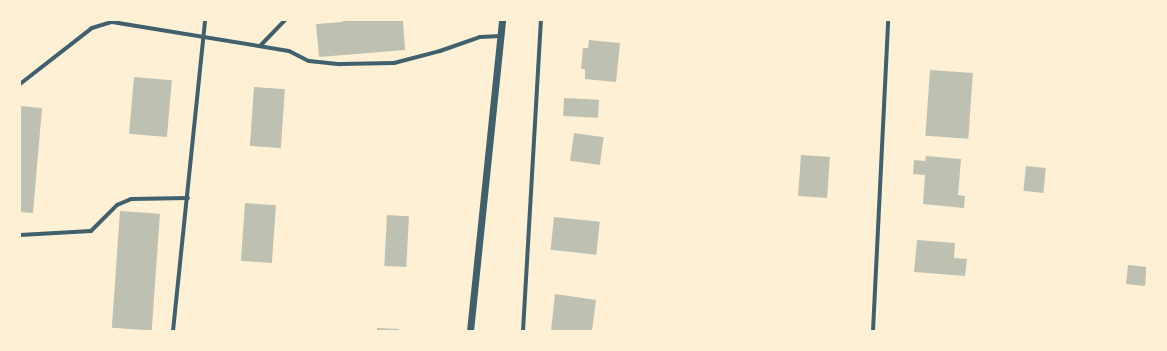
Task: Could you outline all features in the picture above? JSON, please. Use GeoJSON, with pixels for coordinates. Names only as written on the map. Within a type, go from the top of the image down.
{"type":"FeatureCollection","features":[{"type":"Feature","properties":{"kind":"street"},"geometry":{"type":"LineString","coordinates":[[173,331],[188,198],[205,20]]}},
{"type":"Feature","properties":{"kind":"street"},"geometry":{"type":"LineString","coordinates":[[260,46],[285,20]]}},
{"type":"Feature","properties":{"kind":"street"},"geometry":{"type":"LineString","coordinates":[[470,331],[502,20]]}},
{"type":"Feature","properties":{"kind":"street"},"geometry":{"type":"LineString","coordinates":[[523,331],[541,20]]}},
{"type":"Feature","properties":{"kind":"street"},"geometry":{"type":"LineString","coordinates":[[873,331],[888,20]]}},
{"type":"Feature","properties":{"kind":"street"},"geometry":{"type":"LineString","coordinates":[[20,84],[92,28],[105,23],[119,22],[203,38],[289,51],[310,61],[340,64],[394,62],[440,51],[480,37],[500,36]]}},
{"type":"Feature","properties":{"kind":"street"},"geometry":{"type":"LineString","coordinates":[[20,235],[91,231],[117,205],[131,199],[188,198]]}},
{"type":"Feature","properties":{"kind":"building"},"geometry":{"type":"Polygon","coordinates":[[[342,20],[403,20],[405,50],[319,57],[316,24],[343,22],[342,20]]]}},
{"type":"Feature","properties":{"kind":"building"},"geometry":{"type":"Polygon","coordinates":[[[589,40],[620,43],[616,82],[585,79],[585,69],[581,69],[583,48],[588,48],[589,40]]]}},
{"type":"Feature","properties":{"kind":"building"},"geometry":{"type":"Polygon","coordinates":[[[930,70],[973,73],[968,139],[925,136],[930,70]]]}},
{"type":"Feature","properties":{"kind":"building"},"geometry":{"type":"Polygon","coordinates":[[[134,77],[172,80],[167,137],[129,134],[134,77]]]}},
{"type":"Feature","properties":{"kind":"building"},"geometry":{"type":"Polygon","coordinates":[[[254,87],[285,89],[281,148],[250,146],[254,87]]]}},
{"type":"Feature","properties":{"kind":"building"},"geometry":{"type":"Polygon","coordinates":[[[564,98],[599,100],[598,118],[563,116],[564,98]]]}},
{"type":"Feature","properties":{"kind":"building"},"geometry":{"type":"Polygon","coordinates":[[[20,106],[42,108],[33,213],[20,212],[20,106]]]}},
{"type":"Feature","properties":{"kind":"building"},"geometry":{"type":"Polygon","coordinates":[[[574,133],[604,137],[600,165],[570,161],[574,133]]]}},
{"type":"Feature","properties":{"kind":"building"},"geometry":{"type":"Polygon","coordinates":[[[801,155],[830,157],[827,198],[798,196],[801,155]]]}},
{"type":"Feature","properties":{"kind":"building"},"geometry":{"type":"Polygon","coordinates":[[[926,156],[961,159],[958,195],[965,196],[964,208],[923,204],[925,175],[913,174],[914,160],[925,161],[926,156]]]}},
{"type":"Feature","properties":{"kind":"building"},"geometry":{"type":"Polygon","coordinates":[[[1026,166],[1046,168],[1043,193],[1023,191],[1026,166]]]}},
{"type":"Feature","properties":{"kind":"building"},"geometry":{"type":"Polygon","coordinates":[[[245,203],[276,205],[272,263],[241,261],[245,203]]]}},
{"type":"Feature","properties":{"kind":"building"},"geometry":{"type":"Polygon","coordinates":[[[120,211],[160,214],[152,331],[112,328],[120,211]]]}},
{"type":"Feature","properties":{"kind":"building"},"geometry":{"type":"Polygon","coordinates":[[[387,215],[409,216],[406,267],[384,266],[387,215]]]}},
{"type":"Feature","properties":{"kind":"building"},"geometry":{"type":"Polygon","coordinates":[[[554,217],[600,222],[596,255],[551,250],[554,217]]]}},
{"type":"Feature","properties":{"kind":"building"},"geometry":{"type":"Polygon","coordinates":[[[917,240],[955,243],[954,258],[967,259],[965,276],[914,272],[917,240]]]}},
{"type":"Feature","properties":{"kind":"building"},"geometry":{"type":"Polygon","coordinates":[[[1128,265],[1147,267],[1145,286],[1126,284],[1128,265]]]}},
{"type":"Feature","properties":{"kind":"building"},"geometry":{"type":"Polygon","coordinates":[[[555,294],[596,300],[592,331],[551,331],[555,294]]]}},
{"type":"Feature","properties":{"kind":"building"},"geometry":{"type":"Polygon","coordinates":[[[377,328],[399,329],[399,331],[377,331],[377,328]]]}}]}
